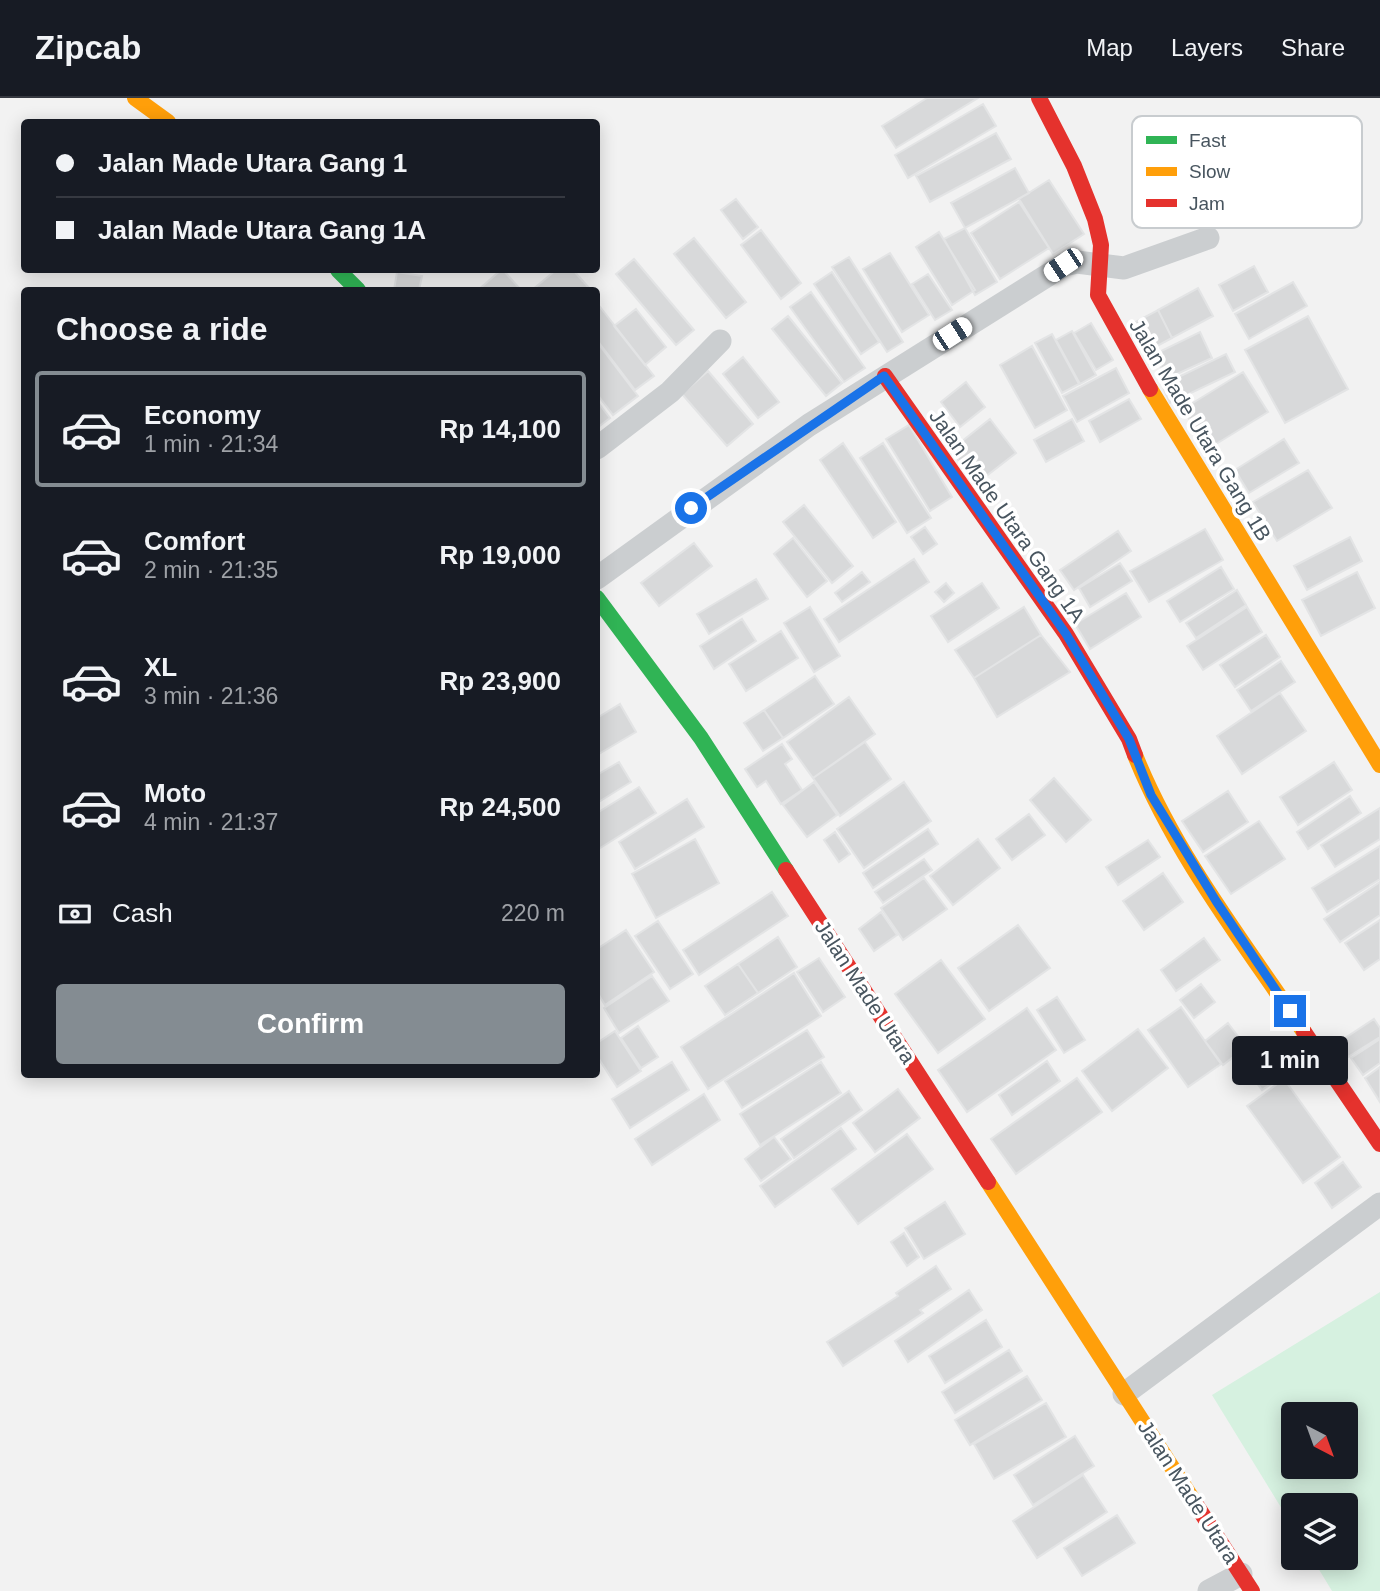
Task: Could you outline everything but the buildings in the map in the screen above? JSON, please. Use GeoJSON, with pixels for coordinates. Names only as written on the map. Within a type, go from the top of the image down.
{"type":"FeatureCollection","features":[{"type":"Feature","properties":{"kind":"street"},"geometry":{"type":"LineString","coordinates":[[135,98],[164,119]]}},
{"type":"Feature","properties":{"kind":"street","name":"Jalan Made Utara Gang 1B"},"geometry":{"type":"LineString","coordinates":[[1039,98],[1095,213],[1102,263],[1095,285],[1098,295],[1143,378],[1380,765]]}},
{"type":"Feature","properties":{"kind":"street"},"geometry":{"type":"LineString","coordinates":[[600,576],[710,494],[884,376],[1063,265],[1077,262],[1102,263],[1124,268],[1208,238]]}},
{"type":"Feature","properties":{"kind":"street"},"geometry":{"type":"LineString","coordinates":[[341,273],[355,287]]}},
{"type":"Feature","properties":{"kind":"street"},"geometry":{"type":"LineString","coordinates":[[600,446],[670,392],[720,341]]}},
{"type":"Feature","properties":{"kind":"street","name":"Jalan Made Utara Gang 1A"},"geometry":{"type":"LineString","coordinates":[[884,376],[1066,634],[1129,739],[1151,795],[1216,901],[1380,1144]]}},
{"type":"Feature","properties":{"kind":"street","name":"Jalan Made Utara"},"geometry":{"type":"LineString","coordinates":[[600,602],[701,738],[1247,1582]]}},
{"type":"Feature","properties":{"kind":"street"},"geometry":{"type":"LineString","coordinates":[[1124,1394],[1380,1204]]}},
{"type":"Feature","properties":{"kind":"street"},"geometry":{"type":"LineString","coordinates":[[1209,1591],[1247,1582]]}},
{"type":"Feature","properties":{"kind":"green space"},"geometry":{"type":"Polygon","coordinates":[[[1380,1292],[1380,1591],[1332,1591],[1319,1570],[1358,1570],[1358,1493],[1281,1493],[1281,1507],[1212,1395],[1380,1292]]]}},
{"type":"Feature","properties":{"kind":"traffic: fast"},"geometry":{"type":"LineString","coordinates":[[341,273],[355,287]]}},
{"type":"Feature","properties":{"kind":"traffic: fast"},"geometry":{"type":"LineString","coordinates":[[600,602],[701,738],[786,870]]}},
{"type":"Feature","properties":{"kind":"traffic: slow"},"geometry":{"type":"LineString","coordinates":[[135,98],[164,119]]}},
{"type":"Feature","properties":{"kind":"traffic: slow"},"geometry":{"type":"LineString","coordinates":[[1150,389],[1380,765]]}},
{"type":"Feature","properties":{"kind":"traffic: slow"},"geometry":{"type":"LineString","coordinates":[[1135,755],[1151,792],[1190,863],[1304,1032]]}},
{"type":"Feature","properties":{"kind":"traffic: slow"},"geometry":{"type":"LineString","coordinates":[[988,1182],[1195,1503]]}},
{"type":"Feature","properties":{"kind":"traffic: jam"},"geometry":{"type":"LineString","coordinates":[[1039,98],[1074,166],[1095,219],[1101,245],[1098,295],[1150,389]]}},
{"type":"Feature","properties":{"kind":"traffic: jam"},"geometry":{"type":"LineString","coordinates":[[885,376],[1066,634],[1129,739],[1135,755]]}},
{"type":"Feature","properties":{"kind":"traffic: jam"},"geometry":{"type":"LineString","coordinates":[[786,870],[988,1182]]}},
{"type":"Feature","properties":{"kind":"traffic: jam"},"geometry":{"type":"LineString","coordinates":[[1304,1032],[1380,1144]]}},
{"type":"Feature","properties":{"kind":"traffic: jam"},"geometry":{"type":"LineString","coordinates":[[1195,1503],[1252,1591]]}},
{"type":"Feature","properties":{"kind":"route"},"geometry":{"type":"LineString","coordinates":[[691,508],[884,376],[1066,634],[1129,739],[1151,795],[1216,901],[1290,1011]]}}]}
